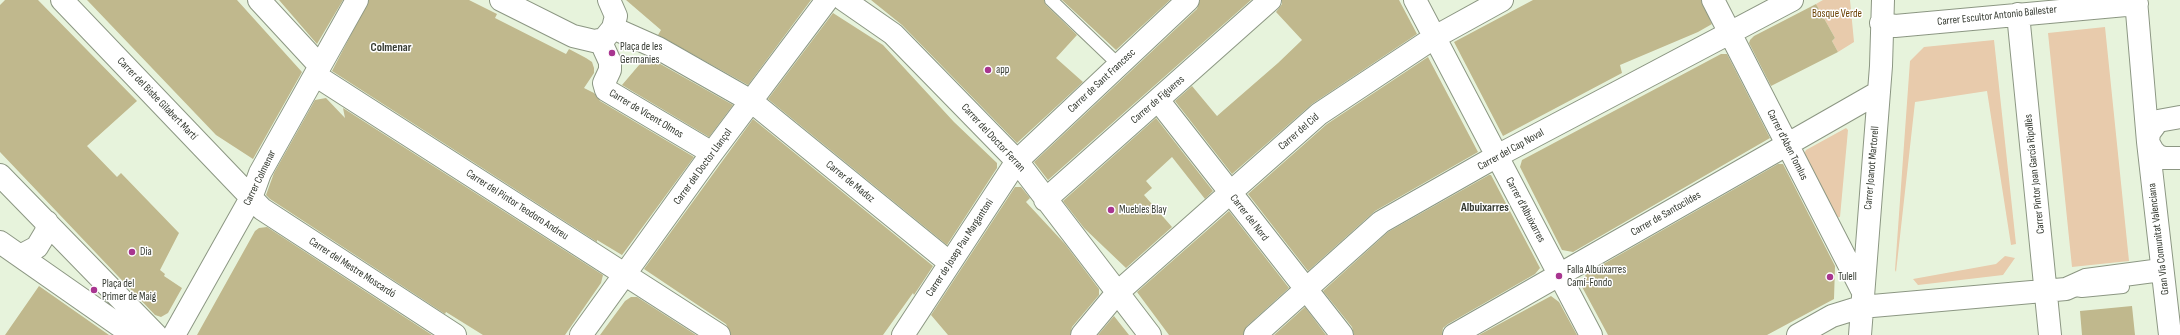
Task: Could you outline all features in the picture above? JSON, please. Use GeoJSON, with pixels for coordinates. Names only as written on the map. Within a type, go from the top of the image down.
{"type":"FeatureCollection","features":[{"type":"Feature","properties":{"kind":"street","name":"Carrer del Bisbe Gilabert Martí"},"geometry":{"type":"LineString","coordinates":[[62,0],[251,198]]}},
{"type":"Feature","properties":{"kind":"street","name":"Carrer del Pintor Teodoro Andreu"},"geometry":{"type":"LineString","coordinates":[[259,0],[318,70],[625,275],[719,335]]}},
{"type":"Feature","properties":{"kind":"street","name":"Carrer Colmenar"},"geometry":{"type":"LineString","coordinates":[[174,335],[251,198],[260,173],[357,0]]}},
{"type":"Feature","properties":{"kind":"street"},"geometry":{"type":"LineString","coordinates":[[501,0],[573,36],[589,41],[606,34],[658,48],[751,101]]}},
{"type":"Feature","properties":{"kind":"street"},"geometry":{"type":"LineString","coordinates":[[606,34],[616,16],[609,0]]}},
{"type":"Feature","properties":{"kind":"street","name":"Carrer del Doctor Llançol"},"geometry":{"type":"LineString","coordinates":[[581,335],[712,153],[827,0]]}},
{"type":"Feature","properties":{"kind":"street","name":"Carrer del Doctor Ferran"},"geometry":{"type":"LineString","coordinates":[[844,0],[893,34],[1017,161],[1045,200],[1150,335]]}},
{"type":"Feature","properties":{"kind":"street","name":"Carrer de Sant Francesc"},"geometry":{"type":"LineString","coordinates":[[1017,161],[1188,0]]}},
{"type":"Feature","properties":{"kind":"street","name":"Carrer de Figueres"},"geometry":{"type":"LineString","coordinates":[[1045,200],[1270,0]]}},
{"type":"Feature","properties":{"kind":"street","name":"Carrer d'Albuixarres"},"geometry":{"type":"LineString","coordinates":[[1415,0],[1591,335]]}},
{"type":"Feature","properties":{"kind":"street","name":"Carrer del Cid"},"geometry":{"type":"LineString","coordinates":[[1082,335],[1117,293],[1319,114],[1434,37],[1502,0]]}},
{"type":"Feature","properties":{"kind":"street","name":"Carrer d'Aben Tomlus"},"geometry":{"type":"LineString","coordinates":[[1713,0],[1787,145],[1862,298]]}},
{"type":"Feature","properties":{"kind":"street","name":"Carrer del Cap Noval"},"geometry":{"type":"LineString","coordinates":[[1255,335],[1381,222],[1497,156],[1792,0]]}},
{"type":"Feature","properties":{"kind":"street"},"geometry":{"type":"LineString","coordinates":[[1874,0],[1881,23]]}},
{"type":"Feature","properties":{"kind":"street","name":"Carrer Joanot Martorell"},"geometry":{"type":"LineString","coordinates":[[1860,335],[1879,92],[1883,0]]}},
{"type":"Feature","properties":{"kind":"street","name":"Carrer Escultor Antonio Ballester"},"geometry":{"type":"LineString","coordinates":[[1881,23],[1895,26],[2136,2]]}},
{"type":"Feature","properties":{"kind":"street","name":"Gran Via Comunitat Valenciana"},"geometry":{"type":"LineString","coordinates":[[2136,2],[2148,142],[2170,335]]}},
{"type":"Feature","properties":{"kind":"street","name":"Carrer Pintor Joan García Ripollès"},"geometry":{"type":"LineString","coordinates":[[2018,14],[2056,290],[2050,335]]}},
{"type":"Feature","properties":{"kind":"street","name":"Carrer de Vicent Olmos"},"geometry":{"type":"LineString","coordinates":[[606,34],[610,70],[604,83],[606,90],[712,153]]}},
{"type":"Feature","properties":{"kind":"street","name":"Carrer de Santocildes"},"geometry":{"type":"LineString","coordinates":[[1454,335],[1879,92]]}},
{"type":"Feature","properties":{"kind":"street","name":"Carrer del Nord"},"geometry":{"type":"LineString","coordinates":[[1158,100],[1230,194],[1342,335]]}},
{"type":"Feature","properties":{"kind":"street","name":"Carrer de Madoz"},"geometry":{"type":"LineString","coordinates":[[751,101],[950,263]]}},
{"type":"Feature","properties":{"kind":"street","name":"Gran Via Comunitat Valenciana"},"geometry":{"type":"LineString","coordinates":[[2148,142],[2149,133],[2158,121],[2180,117]]}},
{"type":"Feature","properties":{"kind":"street"},"geometry":{"type":"LineString","coordinates":[[2148,142],[2158,156],[2164,158],[2180,158]]}},
{"type":"Feature","properties":{"kind":"street","name":"Carrer de Josep Pau Margantoni"},"geometry":{"type":"LineString","coordinates":[[913,330],[950,263],[1017,161]]}},
{"type":"Feature","properties":{"kind":"street"},"geometry":{"type":"LineString","coordinates":[[0,175],[48,222],[156,335]]}},
{"type":"Feature","properties":{"kind":"street","name":"Carrer del Mestre Moscardó"},"geometry":{"type":"LineString","coordinates":[[251,198],[262,209],[455,335]]}},
{"type":"Feature","properties":{"kind":"street"},"geometry":{"type":"LineString","coordinates":[[20,256],[37,247],[46,232],[48,222]]}},
{"type":"Feature","properties":{"kind":"street"},"geometry":{"type":"LineString","coordinates":[[0,242],[133,335]]}},
{"type":"Feature","properties":{"kind":"street"},"geometry":{"type":"LineString","coordinates":[[1798,335],[1862,298],[2056,290],[2086,280],[2162,270]]}},
{"type":"Feature","properties":{"kind":"lane"},"geometry":{"type":"LineString","coordinates":[[1051,0],[1119,65]]}},
{"type":"Feature","properties":{"kind":"lane"},"geometry":{"type":"LineString","coordinates":[[2056,290],[2082,291],[2123,287]]}},
{"type":"Feature","properties":{"kind":"green space","name":"Bosque Verde"},"geometry":{"type":"Polygon","coordinates":[[[1823,0],[1850,0],[1854,42],[1838,52],[1832,41],[1835,38],[1816,4],[1823,0]]]}},
{"type":"Feature","properties":{"kind":"green space"},"geometry":{"type":"Polygon","coordinates":[[[2105,27],[2129,261],[2072,267],[2048,33],[2105,27]]]}},
{"type":"Feature","properties":{"kind":"green space"},"geometry":{"type":"Polygon","coordinates":[[[1994,40],[2016,244],[2011,245],[1987,91],[1915,102],[1896,272],[1910,61],[1924,47],[1994,40]]]}},
{"type":"Feature","properties":{"kind":"green space"},"geometry":{"type":"Polygon","coordinates":[[[1846,128],[1848,130],[1840,217],[1836,218],[1804,154],[1806,150],[1846,128]]]}},
{"type":"Feature","properties":{"kind":"green space"},"geometry":{"type":"Polygon","coordinates":[[[2005,256],[2015,258],[2003,275],[1918,285],[1913,279],[1996,264],[2005,256]]]}},
{"type":"Feature","properties":{"kind":"building"},"geometry":{"type":"Polygon","coordinates":[[[5,0],[38,0],[137,101],[87,146],[117,177],[121,173],[179,233],[160,270],[165,274],[164,276],[182,288],[168,313],[161,317],[155,315],[0,152],[0,5],[5,0]]]}},
{"type":"Feature","properties":{"kind":"building"},"geometry":{"type":"Polygon","coordinates":[[[87,0],[237,0],[302,72],[253,159],[216,135],[87,0]]]}},
{"type":"Feature","properties":{"kind":"building"},"geometry":{"type":"Polygon","coordinates":[[[279,0],[343,0],[317,44],[279,0]]]}},
{"type":"Feature","properties":{"kind":"building"},"geometry":{"type":"Polygon","coordinates":[[[369,0],[469,0],[497,14],[495,18],[566,54],[569,49],[592,62],[594,73],[584,88],[594,93],[600,101],[694,157],[622,255],[597,240],[597,242],[332,71],[369,0]]]}},
{"type":"Feature","properties":{"kind":"building"},"geometry":{"type":"Polygon","coordinates":[[[626,0],[811,0],[748,85],[658,35],[661,30],[626,0]]]}},
{"type":"Feature","properties":{"kind":"building"},"geometry":{"type":"Polygon","coordinates":[[[871,0],[1044,0],[1046,5],[1077,35],[1056,58],[1083,82],[1017,143],[902,25],[871,0]]]}},
{"type":"Feature","properties":{"kind":"building"},"geometry":{"type":"Polygon","coordinates":[[[1062,0],[1170,0],[1116,50],[1062,0]]]}},
{"type":"Feature","properties":{"kind":"building"},"geometry":{"type":"Polygon","coordinates":[[[1200,0],[1251,0],[1048,180],[1034,162],[1197,9],[1200,0]]]}},
{"type":"Feature","properties":{"kind":"building"},"geometry":{"type":"Polygon","coordinates":[[[1282,0],[1399,0],[1417,34],[1312,104],[1232,174],[1175,101],[1192,86],[1217,116],[1278,63],[1302,40],[1276,12],[1282,4],[1282,0]]]}},
{"type":"Feature","properties":{"kind":"building"},"geometry":{"type":"Polygon","coordinates":[[[1533,0],[1701,0],[1712,24],[1698,32],[1620,65],[1622,73],[1503,136],[1454,42],[1533,0]]]}},
{"type":"Feature","properties":{"kind":"building"},"geometry":{"type":"Polygon","coordinates":[[[1816,4],[1835,38],[1832,41],[1838,52],[1771,86],[1749,43],[1750,40],[1754,36],[1816,4]]]}},
{"type":"Feature","properties":{"kind":"building"},"geometry":{"type":"Polygon","coordinates":[[[833,13],[883,45],[954,122],[997,163],[997,168],[947,245],[768,99],[833,13]]]}},
{"type":"Feature","properties":{"kind":"building"},"geometry":{"type":"Polygon","coordinates":[[[1721,54],[1727,54],[1770,138],[1573,252],[1562,250],[1520,167],[1522,160],[1721,54]]]}},
{"type":"Feature","properties":{"kind":"building"},"geometry":{"type":"Polygon","coordinates":[[[648,57],[733,105],[709,137],[622,85],[645,58],[648,57]]]}},
{"type":"Feature","properties":{"kind":"building"},"geometry":{"type":"Polygon","coordinates":[[[1428,57],[1478,152],[1375,211],[1308,271],[1248,194],[1327,124],[1428,57]]]}},
{"type":"Feature","properties":{"kind":"building"},"geometry":{"type":"Polygon","coordinates":[[[326,98],[345,118],[343,108],[603,275],[601,283],[565,335],[483,335],[446,312],[445,314],[270,199],[266,195],[274,173],[315,100],[326,98]]]}},
{"type":"Feature","properties":{"kind":"building"},"geometry":{"type":"Polygon","coordinates":[[[1156,118],[1213,191],[1205,199],[1172,157],[1146,181],[1152,188],[1144,195],[1172,227],[1126,268],[1084,228],[1063,201],[1156,118]]]}},
{"type":"Feature","properties":{"kind":"building"},"geometry":{"type":"Polygon","coordinates":[[[753,119],[933,266],[914,295],[913,293],[883,335],[731,335],[726,324],[644,269],[753,119]]]}},
{"type":"Feature","properties":{"kind":"building"},"geometry":{"type":"Polygon","coordinates":[[[1778,164],[1783,164],[1835,266],[1834,299],[1767,335],[1608,335],[1581,285],[1586,274],[1778,164]]]}},
{"type":"Feature","properties":{"kind":"building"},"geometry":{"type":"Polygon","coordinates":[[[1491,175],[1540,268],[1535,274],[1448,324],[1443,328],[1442,335],[1354,335],[1352,327],[1323,291],[1388,232],[1491,175]]]}},
{"type":"Feature","properties":{"kind":"building"},"geometry":{"type":"Polygon","coordinates":[[[1015,187],[1021,187],[1030,198],[1026,202],[1065,244],[1099,289],[1099,295],[1072,327],[1070,335],[948,335],[931,315],[1015,187]]]}},
{"type":"Feature","properties":{"kind":"building"},"geometry":{"type":"Polygon","coordinates":[[[1229,211],[1289,288],[1247,326],[1243,335],[1169,335],[1137,292],[1229,211]]]}},
{"type":"Feature","properties":{"kind":"building"},"geometry":{"type":"Polygon","coordinates":[[[267,227],[432,335],[197,335],[255,231],[259,228],[267,227]]]}},
{"type":"Feature","properties":{"kind":"building"},"geometry":{"type":"Polygon","coordinates":[[[39,286],[109,335],[5,335],[39,286]]]}},
{"type":"Feature","properties":{"kind":"building"},"geometry":{"type":"Polygon","coordinates":[[[1551,296],[1559,302],[1577,335],[1479,335],[1551,296]]]}},
{"type":"Feature","properties":{"kind":"building"},"geometry":{"type":"Polygon","coordinates":[[[631,297],[637,297],[696,335],[600,335],[625,301],[631,297]]]}},
{"type":"Feature","properties":{"kind":"building"},"geometry":{"type":"Polygon","coordinates":[[[2132,306],[2135,335],[2082,335],[2080,311],[2132,306]]]}},
{"type":"Feature","properties":{"kind":"building"},"geometry":{"type":"Polygon","coordinates":[[[1305,307],[1326,335],[1274,335],[1305,307]]]}},
{"type":"Feature","properties":{"kind":"building"},"geometry":{"type":"Polygon","coordinates":[[[1114,316],[1129,335],[1098,335],[1114,316]]]}},
{"type":"Feature","properties":{"kind":"place","name":"Plaça de les Germanies"},"geometry":{"type":"Point","coordinates":[612,53]}},
{"type":"Feature","properties":{"kind":"place","name":"app"},"geometry":{"type":"Point","coordinates":[988,70]}},
{"type":"Feature","properties":{"kind":"place","name":"Muebles Blay"},"geometry":{"type":"Point","coordinates":[1111,210]}},
{"type":"Feature","properties":{"kind":"place","name":"Dia"},"geometry":{"type":"Point","coordinates":[132,252]}},
{"type":"Feature","properties":{"kind":"place","name":"Falla Albuixarres Camí-Fondo"},"geometry":{"type":"Point","coordinates":[1559,276]}},
{"type":"Feature","properties":{"kind":"place","name":"Tulell"},"geometry":{"type":"Point","coordinates":[1830,277]}},
{"type":"Feature","properties":{"kind":"place","name":"Plaça del Primer de Maig"},"geometry":{"type":"Point","coordinates":[94,290]}},
{"type":"Feature","properties":{"kind":"district","name":"Colmenar"},"geometry":{"type":"Point","coordinates":[391,48]}},
{"type":"Feature","properties":{"kind":"district","name":"Albuixarres"},"geometry":{"type":"Point","coordinates":[1485,208]}}]}
